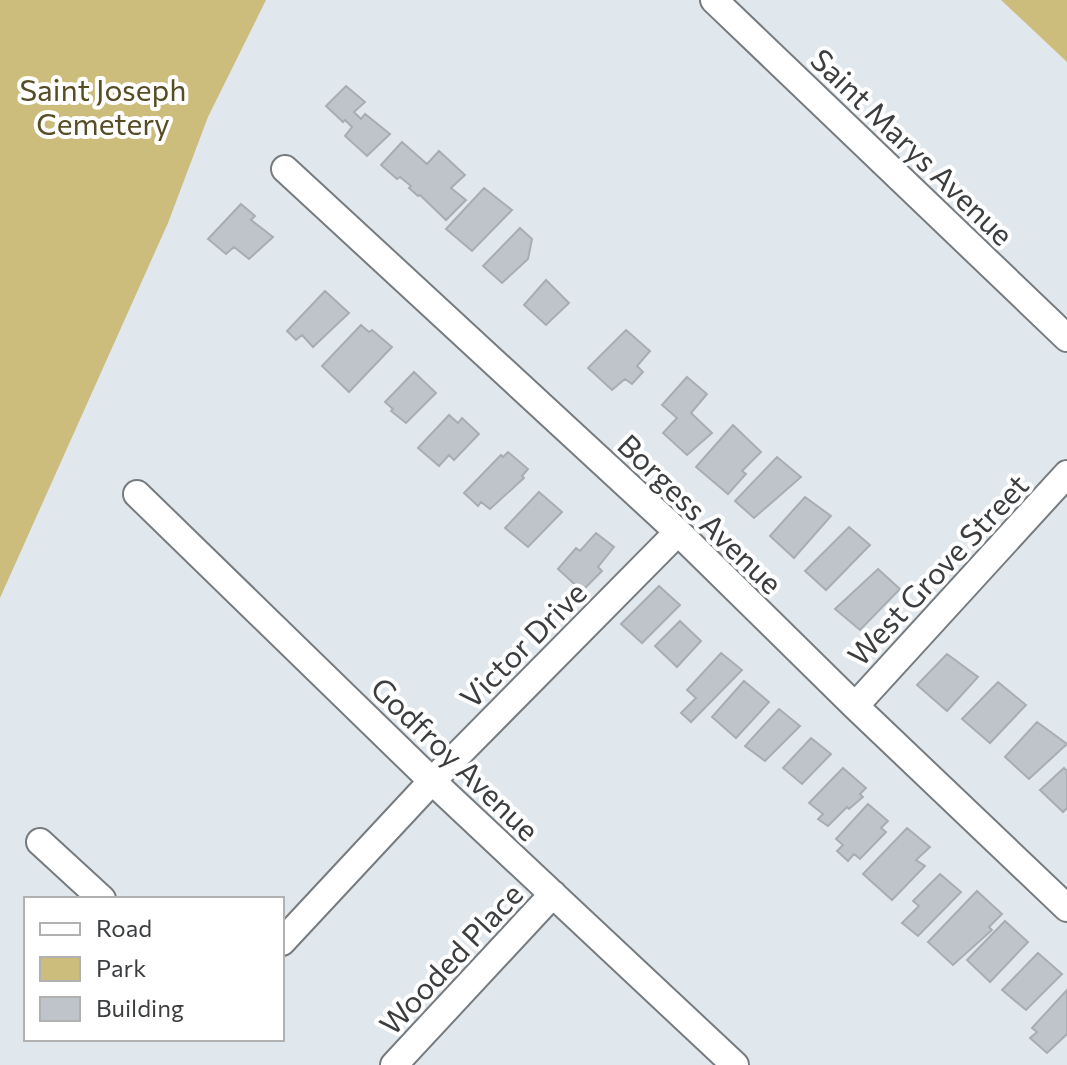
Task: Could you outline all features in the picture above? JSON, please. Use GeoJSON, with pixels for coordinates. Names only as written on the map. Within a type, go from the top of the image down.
{"type":"FeatureCollection","features":[{"type":"Feature","properties":{"kind":"street","name":"Saint Marys Avenue"},"geometry":{"type":"LineString","coordinates":[[714,0],[1067,338]]}},
{"type":"Feature","properties":{"kind":"street","name":"Borgess Avenue"},"geometry":{"type":"LineString","coordinates":[[285,169],[678,532],[1067,908]]}},
{"type":"Feature","properties":{"kind":"street","name":"West Grove Street"},"geometry":{"type":"LineString","coordinates":[[855,706],[1067,474]]}},
{"type":"Feature","properties":{"kind":"street","name":"Godfroy Avenue"},"geometry":{"type":"LineString","coordinates":[[137,494],[432,781],[735,1065]]}},
{"type":"Feature","properties":{"kind":"street","name":"Victor Drive"},"geometry":{"type":"LineString","coordinates":[[284,940],[432,781],[678,532]]}},
{"type":"Feature","properties":{"kind":"street"},"geometry":{"type":"LineString","coordinates":[[40,842],[100,897]]}},
{"type":"Feature","properties":{"kind":"street","name":"Wooded Place"},"geometry":{"type":"LineString","coordinates":[[394,1065],[553,894]]}},
{"type":"Feature","properties":{"kind":"green space","name":"Saint Joseph Cemetery"},"geometry":{"type":"Polygon","coordinates":[[[0,0],[266,0],[208,117],[168,223],[0,598],[0,0]]]}},
{"type":"Feature","properties":{"kind":"green space"},"geometry":{"type":"Polygon","coordinates":[[[1001,0],[1067,0],[1067,62],[1001,0]]]}},
{"type":"Feature","properties":{"kind":"building"},"geometry":{"type":"Polygon","coordinates":[[[346,86],[365,102],[354,112],[361,119],[365,114],[390,134],[367,156],[345,136],[352,127],[326,106],[346,86]]]}},
{"type":"Feature","properties":{"kind":"building"},"geometry":{"type":"Polygon","coordinates":[[[402,142],[427,164],[439,151],[465,175],[451,188],[466,200],[446,220],[409,188],[411,186],[381,165],[402,142]]]}},
{"type":"Feature","properties":{"kind":"building"},"geometry":{"type":"Polygon","coordinates":[[[484,188],[512,210],[472,251],[446,229],[484,188]]]}},
{"type":"Feature","properties":{"kind":"building"},"geometry":{"type":"Polygon","coordinates":[[[241,204],[255,216],[251,220],[273,237],[249,259],[234,247],[226,254],[208,239],[241,204]]]}},
{"type":"Feature","properties":{"kind":"building"},"geometry":{"type":"Polygon","coordinates":[[[520,228],[532,239],[528,259],[502,283],[483,266],[520,228]]]}},
{"type":"Feature","properties":{"kind":"building"},"geometry":{"type":"Polygon","coordinates":[[[546,280],[569,303],[546,325],[524,305],[546,280]]]}},
{"type":"Feature","properties":{"kind":"building"},"geometry":{"type":"Polygon","coordinates":[[[325,291],[349,313],[313,347],[302,335],[296,340],[287,331],[325,291]]]}},
{"type":"Feature","properties":{"kind":"building"},"geometry":{"type":"Polygon","coordinates":[[[361,325],[392,347],[349,392],[322,366],[361,325]]]}},
{"type":"Feature","properties":{"kind":"building"},"geometry":{"type":"Polygon","coordinates":[[[626,330],[650,351],[637,366],[643,372],[632,384],[625,379],[612,390],[588,368],[626,330]]]}},
{"type":"Feature","properties":{"kind":"building"},"geometry":{"type":"Polygon","coordinates":[[[414,372],[436,393],[406,423],[385,402],[414,372]]]}},
{"type":"Feature","properties":{"kind":"building"},"geometry":{"type":"Polygon","coordinates":[[[687,377],[707,394],[691,413],[712,433],[687,455],[663,433],[677,418],[662,405],[687,377]]]}},
{"type":"Feature","properties":{"kind":"building"},"geometry":{"type":"Polygon","coordinates":[[[449,415],[458,423],[462,418],[479,434],[454,460],[449,455],[439,466],[418,448],[449,415]]]}},
{"type":"Feature","properties":{"kind":"building"},"geometry":{"type":"Polygon","coordinates":[[[733,425],[761,452],[742,471],[746,474],[728,494],[696,467],[733,425]]]}},
{"type":"Feature","properties":{"kind":"building"},"geometry":{"type":"Polygon","coordinates":[[[508,452],[528,469],[522,476],[524,478],[490,509],[481,502],[478,506],[464,493],[501,455],[503,457],[508,452]]]}},
{"type":"Feature","properties":{"kind":"building"},"geometry":{"type":"Polygon","coordinates":[[[777,457],[801,477],[754,518],[735,501],[777,457]]]}},
{"type":"Feature","properties":{"kind":"building"},"geometry":{"type":"Polygon","coordinates":[[[539,492],[562,512],[528,547],[505,528],[539,492]]]}},
{"type":"Feature","properties":{"kind":"building"},"geometry":{"type":"Polygon","coordinates":[[[805,497],[831,516],[794,558],[770,536],[805,497]]]}},
{"type":"Feature","properties":{"kind":"building"},"geometry":{"type":"Polygon","coordinates":[[[849,527],[870,545],[826,590],[805,571],[849,527]]]}},
{"type":"Feature","properties":{"kind":"building"},"geometry":{"type":"Polygon","coordinates":[[[596,533],[614,547],[598,567],[602,571],[582,591],[558,569],[576,548],[580,551],[596,533]]]}},
{"type":"Feature","properties":{"kind":"building"},"geometry":{"type":"Polygon","coordinates":[[[878,569],[900,589],[860,630],[835,609],[878,569]]]}},
{"type":"Feature","properties":{"kind":"building"},"geometry":{"type":"Polygon","coordinates":[[[659,586],[680,605],[642,643],[621,624],[659,586]]]}},
{"type":"Feature","properties":{"kind":"building"},"geometry":{"type":"Polygon","coordinates":[[[680,621],[701,641],[677,667],[655,646],[680,621]]]}},
{"type":"Feature","properties":{"kind":"building"},"geometry":{"type":"Polygon","coordinates":[[[721,653],[742,670],[691,722],[681,713],[696,698],[687,690],[721,653]]]}},
{"type":"Feature","properties":{"kind":"building"},"geometry":{"type":"Polygon","coordinates":[[[947,654],[978,677],[947,711],[917,685],[947,654]]]}},
{"type":"Feature","properties":{"kind":"building"},"geometry":{"type":"Polygon","coordinates":[[[744,681],[769,702],[736,738],[712,717],[744,681]]]}},
{"type":"Feature","properties":{"kind":"building"},"geometry":{"type":"Polygon","coordinates":[[[998,682],[1026,705],[990,743],[962,719],[998,682]]]}},
{"type":"Feature","properties":{"kind":"building"},"geometry":{"type":"Polygon","coordinates":[[[779,709],[800,726],[765,761],[745,746],[779,709]]]}},
{"type":"Feature","properties":{"kind":"building"},"geometry":{"type":"Polygon","coordinates":[[[1037,722],[1067,744],[1029,779],[1005,757],[1037,722]]]}},
{"type":"Feature","properties":{"kind":"building"},"geometry":{"type":"Polygon","coordinates":[[[811,738],[831,754],[802,784],[783,768],[811,738]]]}},
{"type":"Feature","properties":{"kind":"building"},"geometry":{"type":"Polygon","coordinates":[[[843,768],[866,788],[860,794],[863,797],[849,809],[847,807],[828,826],[818,819],[823,814],[809,803],[843,768]]]}},
{"type":"Feature","properties":{"kind":"building"},"geometry":{"type":"Polygon","coordinates":[[[1064,768],[1067,771],[1067,808],[1063,812],[1040,790],[1064,768]]]}},
{"type":"Feature","properties":{"kind":"building"},"geometry":{"type":"Polygon","coordinates":[[[868,804],[888,821],[881,828],[886,832],[860,859],[854,854],[848,861],[837,851],[843,845],[836,839],[868,804]]]}},
{"type":"Feature","properties":{"kind":"building"},"geometry":{"type":"Polygon","coordinates":[[[907,828],[930,847],[916,860],[925,866],[892,900],[863,874],[907,828]]]}},
{"type":"Feature","properties":{"kind":"building"},"geometry":{"type":"Polygon","coordinates":[[[940,874],[961,892],[918,936],[902,923],[919,906],[913,901],[940,874]]]}},
{"type":"Feature","properties":{"kind":"building"},"geometry":{"type":"Polygon","coordinates":[[[977,891],[1002,914],[989,927],[992,930],[953,965],[928,942],[977,891]]]}},
{"type":"Feature","properties":{"kind":"building"},"geometry":{"type":"Polygon","coordinates":[[[1005,921],[1028,942],[990,982],[967,960],[1005,921]]]}},
{"type":"Feature","properties":{"kind":"building"},"geometry":{"type":"Polygon","coordinates":[[[1038,953],[1062,974],[1026,1010],[1002,990],[1038,953]]]}},
{"type":"Feature","properties":{"kind":"building"},"geometry":{"type":"Polygon","coordinates":[[[1067,990],[1067,1034],[1047,1053],[1030,1038],[1037,1032],[1032,1028],[1067,990]]]}}]}
